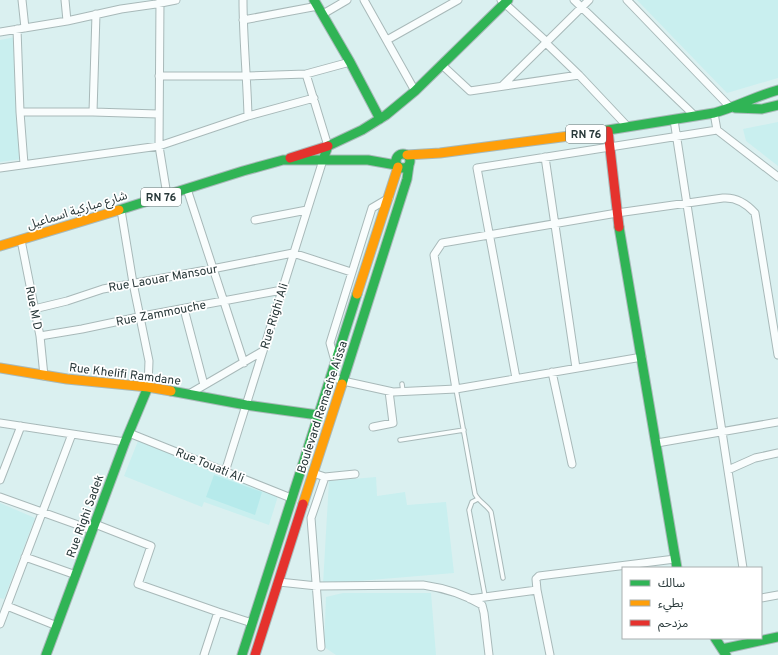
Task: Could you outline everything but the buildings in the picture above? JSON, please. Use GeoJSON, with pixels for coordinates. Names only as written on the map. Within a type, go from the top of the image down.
{"type":"FeatureCollection","features":[{"type":"Feature","properties":{"kind":"main road"},"geometry":{"type":"LineString","coordinates":[[284,160],[328,146],[362,130],[380,119],[415,91],[505,1]]}},
{"type":"Feature","properties":{"kind":"main road"},"geometry":{"type":"LineString","coordinates":[[318,7],[350,62],[380,119]]}},
{"type":"Feature","properties":{"kind":"main road","name":"RN 76"},"geometry":{"type":"LineString","coordinates":[[323,160],[406,159],[674,120],[714,113],[778,90]]}},
{"type":"Feature","properties":{"kind":"main road","name":"RN 76"},"geometry":{"type":"LineString","coordinates":[[731,108],[762,109],[778,105]]}},
{"type":"Feature","properties":{"kind":"main road"},"geometry":{"type":"LineString","coordinates":[[608,130],[617,213],[657,443],[676,563]]}},
{"type":"Feature","properties":{"kind":"main road"},"geometry":{"type":"LineString","coordinates":[[323,160],[328,146]]}},
{"type":"Feature","properties":{"kind":"main road"},"geometry":{"type":"LineString","coordinates":[[397,166],[404,168],[406,159]]}},
{"type":"Feature","properties":{"kind":"main road","name":"Boulevard Remache Aissa"},"geometry":{"type":"LineString","coordinates":[[242,655],[335,361],[390,197],[397,166],[396,160],[406,159],[407,179],[255,655]]}},
{"type":"Feature","properties":{"kind":"main road","name":"شارع مباركية اسماعيل"},"geometry":{"type":"LineString","coordinates":[[0,246],[121,210],[243,171],[284,160],[323,160]]}},
{"type":"Feature","properties":{"kind":"main road","name":"RN 76"},"geometry":{"type":"LineString","coordinates":[[368,160],[397,166]]}},
{"type":"Feature","properties":{"kind":"main road","name":"Rue Khelifi Ramdane"},"geometry":{"type":"LineString","coordinates":[[0,368],[44,376],[148,387],[246,405],[318,415]]}},
{"type":"Feature","properties":{"kind":"main road","name":"Rue Righi Sadek"},"geometry":{"type":"LineString","coordinates":[[46,655],[125,442],[148,387]]}},
{"type":"Feature","properties":{"kind":"main road"},"geometry":{"type":"LineString","coordinates":[[716,639],[724,652],[778,638]]}},
{"type":"Feature","properties":{"kind":"street"},"geometry":{"type":"LineString","coordinates":[[22,0],[20,112],[24,164]]}},
{"type":"Feature","properties":{"kind":"street"},"geometry":{"type":"LineString","coordinates":[[65,0],[68,21]]}},
{"type":"Feature","properties":{"kind":"street"},"geometry":{"type":"LineString","coordinates":[[120,0],[121,9]]}},
{"type":"Feature","properties":{"kind":"street"},"geometry":{"type":"LineString","coordinates":[[0,32],[68,21],[121,9],[176,0]]}},
{"type":"Feature","properties":{"kind":"street"},"geometry":{"type":"LineString","coordinates":[[243,0],[248,116]]}},
{"type":"Feature","properties":{"kind":"street"},"geometry":{"type":"LineString","coordinates":[[243,20],[318,7],[347,0]]}},
{"type":"Feature","properties":{"kind":"street"},"geometry":{"type":"LineString","coordinates":[[364,0],[415,91]]}},
{"type":"Feature","properties":{"kind":"street"},"geometry":{"type":"LineString","coordinates":[[387,40],[458,0]]}},
{"type":"Feature","properties":{"kind":"street"},"geometry":{"type":"LineString","coordinates":[[574,0],[695,116]]}},
{"type":"Feature","properties":{"kind":"street"},"geometry":{"type":"LineString","coordinates":[[502,86],[589,0]]}},
{"type":"Feature","properties":{"kind":"street"},"geometry":{"type":"LineString","coordinates":[[628,0],[731,108]]}},
{"type":"Feature","properties":{"kind":"street"},"geometry":{"type":"LineString","coordinates":[[505,1],[580,75],[628,127]]}},
{"type":"Feature","properties":{"kind":"street"},"geometry":{"type":"LineString","coordinates":[[160,2],[158,114],[159,146],[166,195]]}},
{"type":"Feature","properties":{"kind":"street"},"geometry":{"type":"LineString","coordinates":[[93,112],[96,14]]}},
{"type":"Feature","properties":{"kind":"street"},"geometry":{"type":"LineString","coordinates":[[159,76],[306,74],[350,62]]}},
{"type":"Feature","properties":{"kind":"street"},"geometry":{"type":"LineString","coordinates":[[442,65],[470,91],[580,75]]}},
{"type":"Feature","properties":{"kind":"street"},"geometry":{"type":"LineString","coordinates":[[306,74],[328,146]]}},
{"type":"Feature","properties":{"kind":"street"},"geometry":{"type":"LineString","coordinates":[[0,168],[159,146],[248,116],[314,98]]}},
{"type":"Feature","properties":{"kind":"street"},"geometry":{"type":"LineString","coordinates":[[20,112],[158,114]]}},
{"type":"Feature","properties":{"kind":"street"},"geometry":{"type":"LineString","coordinates":[[714,113],[717,130],[778,177]]}},
{"type":"Feature","properties":{"kind":"street"},"geometry":{"type":"LineString","coordinates":[[674,120],[743,567]]}},
{"type":"Feature","properties":{"kind":"street"},"geometry":{"type":"LineString","coordinates":[[516,378],[477,168],[676,138],[717,130]]}},
{"type":"Feature","properties":{"kind":"street"},"geometry":{"type":"LineString","coordinates":[[545,157],[576,368]]}},
{"type":"Feature","properties":{"kind":"street","name":"Rue Righi Ali"},"geometry":{"type":"LineString","coordinates":[[225,472],[323,160]]}},
{"type":"Feature","properties":{"kind":"street"},"geometry":{"type":"LineString","coordinates":[[187,189],[244,363]]}},
{"type":"Feature","properties":{"kind":"street"},"geometry":{"type":"LineString","coordinates":[[335,361],[330,343],[372,208],[390,197]]}},
{"type":"Feature","properties":{"kind":"street"},"geometry":{"type":"LineString","coordinates":[[456,389],[434,255],[442,243],[617,213],[729,198],[739,200],[754,213],[778,355]]}},
{"type":"Feature","properties":{"kind":"street"},"geometry":{"type":"LineString","coordinates":[[121,210],[133,283],[149,361],[148,387]]}},
{"type":"Feature","properties":{"kind":"street"},"geometry":{"type":"LineString","coordinates":[[255,220],[307,210]]}},
{"type":"Feature","properties":{"kind":"street","name":"Rue M D"},"geometry":{"type":"LineString","coordinates":[[21,240],[40,336],[44,376]]}},
{"type":"Feature","properties":{"kind":"street"},"geometry":{"type":"LineString","coordinates":[[293,253],[351,272]]}},
{"type":"Feature","properties":{"kind":"street","name":"Rue Laouar Mansour"},"geometry":{"type":"LineString","coordinates":[[34,309],[67,301],[103,289],[293,253]]}},
{"type":"Feature","properties":{"kind":"street","name":"Rue Zammouche"},"geometry":{"type":"LineString","coordinates":[[40,336],[282,290]]}},
{"type":"Feature","properties":{"kind":"street"},"geometry":{"type":"LineString","coordinates":[[184,309],[204,385]]}},
{"type":"Feature","properties":{"kind":"street"},"geometry":{"type":"LineString","coordinates":[[189,394],[263,352]]}},
{"type":"Feature","properties":{"kind":"street"},"geometry":{"type":"LineString","coordinates":[[331,377],[389,391],[403,392],[456,389],[642,357]]}},
{"type":"Feature","properties":{"kind":"street"},"geometry":{"type":"LineString","coordinates":[[552,372],[572,464]]}},
{"type":"Feature","properties":{"kind":"street"},"geometry":{"type":"LineString","coordinates":[[373,427],[393,423],[389,391]]}},
{"type":"Feature","properties":{"kind":"street"},"geometry":{"type":"LineString","coordinates":[[657,443],[778,422]]}},
{"type":"Feature","properties":{"kind":"street"},"geometry":{"type":"LineString","coordinates":[[0,423],[125,442]]}},
{"type":"Feature","properties":{"kind":"street"},"geometry":{"type":"LineString","coordinates":[[0,480],[21,426]]}},
{"type":"Feature","properties":{"kind":"street","name":"Rue Touati Ali"},"geometry":{"type":"LineString","coordinates":[[129,433],[291,498]]}},
{"type":"Feature","properties":{"kind":"street"},"geometry":{"type":"LineString","coordinates":[[0,624],[72,434]]}},
{"type":"Feature","properties":{"kind":"street"},"geometry":{"type":"LineString","coordinates":[[728,470],[755,458],[778,453]]}},
{"type":"Feature","properties":{"kind":"street"},"geometry":{"type":"LineString","coordinates":[[312,473],[325,477],[355,474]]}},
{"type":"Feature","properties":{"kind":"street"},"geometry":{"type":"LineString","coordinates":[[321,648],[311,518],[325,477]]}},
{"type":"Feature","properties":{"kind":"street"},"geometry":{"type":"LineString","coordinates":[[0,497],[42,513],[94,527],[151,546],[138,584],[252,623]]}},
{"type":"Feature","properties":{"kind":"street"},"geometry":{"type":"LineString","coordinates":[[301,512],[311,518]]}},
{"type":"Feature","properties":{"kind":"street"},"geometry":{"type":"LineString","coordinates":[[25,557],[76,575]]}},
{"type":"Feature","properties":{"kind":"street"},"geometry":{"type":"LineString","coordinates":[[634,567],[676,563]]}},
{"type":"Feature","properties":{"kind":"street"},"geometry":{"type":"LineString","coordinates":[[550,655],[536,579],[539,576],[622,568]]}},
{"type":"Feature","properties":{"kind":"street"},"geometry":{"type":"LineString","coordinates":[[278,582],[317,586],[423,585],[438,587],[482,605],[490,655]]}},
{"type":"Feature","properties":{"kind":"street"},"geometry":{"type":"LineString","coordinates":[[470,599],[537,590]]}},
{"type":"Feature","properties":{"kind":"street"},"geometry":{"type":"LineString","coordinates":[[762,598],[778,595]]}},
{"type":"Feature","properties":{"kind":"street"},"geometry":{"type":"LineString","coordinates":[[7,606],[57,626]]}},
{"type":"Feature","properties":{"kind":"street"},"geometry":{"type":"LineString","coordinates":[[204,655],[218,612]]}},
{"type":"Feature","properties":{"kind":"lane"},"geometry":{"type":"LineString","coordinates":[[402,384],[403,392]]}},
{"type":"Feature","properties":{"kind":"lane"},"geometry":{"type":"LineString","coordinates":[[456,389],[475,494],[491,512],[503,578]]}},
{"type":"Feature","properties":{"kind":"lane"},"geometry":{"type":"LineString","coordinates":[[400,440],[464,430]]}},
{"type":"Feature","properties":{"kind":"lane"},"geometry":{"type":"LineString","coordinates":[[478,499],[472,502],[469,510],[485,597]]}},
{"type":"Feature","properties":{"kind":"shaded area"},"geometry":{"type":"Polygon","coordinates":[[[637,0],[778,0],[778,78],[727,93],[637,0]]]}},
{"type":"Feature","properties":{"kind":"shaded area"},"geometry":{"type":"Polygon","coordinates":[[[15,37],[22,159],[0,162],[0,40],[15,37]]]}},
{"type":"Feature","properties":{"kind":"shaded area"},"geometry":{"type":"Polygon","coordinates":[[[778,122],[778,166],[746,141],[743,129],[778,122]]]}},
{"type":"Feature","properties":{"kind":"shaded area"},"geometry":{"type":"Polygon","coordinates":[[[138,441],[278,496],[269,525],[204,502],[202,507],[124,476],[138,441]]]}},
{"type":"Feature","properties":{"kind":"shaded area"},"geometry":{"type":"Polygon","coordinates":[[[214,475],[262,492],[255,515],[206,497],[214,475]]]}},
{"type":"Feature","properties":{"kind":"shaded area"},"geometry":{"type":"Polygon","coordinates":[[[376,477],[377,496],[405,492],[407,505],[446,502],[454,573],[323,584],[329,481],[376,477]]]}},
{"type":"Feature","properties":{"kind":"shaded area"},"geometry":{"type":"Polygon","coordinates":[[[0,503],[35,518],[4,599],[0,598],[0,503]]]}},
{"type":"Feature","properties":{"kind":"shaded area"},"geometry":{"type":"Polygon","coordinates":[[[343,593],[431,593],[436,655],[336,655],[324,647],[326,597],[343,593]]]}},
{"type":"Feature","properties":{"kind":"traffic: fast"},"geometry":{"type":"LineString","coordinates":[[314,0],[350,62],[380,119]]}},
{"type":"Feature","properties":{"kind":"traffic: fast"},"geometry":{"type":"LineString","coordinates":[[323,160],[328,146],[362,130],[386,115],[415,91],[508,0]]}},
{"type":"Feature","properties":{"kind":"traffic: fast"},"geometry":{"type":"LineString","coordinates":[[577,135],[714,113],[778,90]]}},
{"type":"Feature","properties":{"kind":"traffic: fast"},"geometry":{"type":"LineString","coordinates":[[735,108],[762,109],[778,105]]}},
{"type":"Feature","properties":{"kind":"traffic: fast"},"geometry":{"type":"LineString","coordinates":[[400,154],[406,154],[410,158],[410,161],[410,164],[406,168],[400,168],[396,164],[396,158],[400,154]]}},
{"type":"Feature","properties":{"kind":"traffic: fast"},"geometry":{"type":"LineString","coordinates":[[119,210],[283,160],[368,160],[396,165]]}},
{"type":"Feature","properties":{"kind":"traffic: fast"},"geometry":{"type":"LineString","coordinates":[[342,384],[407,179],[409,165]]}},
{"type":"Feature","properties":{"kind":"traffic: fast"},"geometry":{"type":"LineString","coordinates":[[619,227],[677,567]]}},
{"type":"Feature","properties":{"kind":"traffic: fast"},"geometry":{"type":"LineString","coordinates":[[242,655],[357,294]]}},
{"type":"Feature","properties":{"kind":"traffic: fast"},"geometry":{"type":"LineString","coordinates":[[46,655],[125,442],[148,387]]}},
{"type":"Feature","properties":{"kind":"traffic: fast"},"geometry":{"type":"LineString","coordinates":[[171,391],[246,405],[318,415]]}},
{"type":"Feature","properties":{"kind":"traffic: fast"},"geometry":{"type":"LineString","coordinates":[[722,649],[778,637]]}},
{"type":"Feature","properties":{"kind":"traffic: fast"},"geometry":{"type":"LineString","coordinates":[[716,639],[726,655]]}},
{"type":"Feature","properties":{"kind":"traffic: slow"},"geometry":{"type":"LineString","coordinates":[[407,155],[440,153],[577,135]]}},
{"type":"Feature","properties":{"kind":"traffic: slow"},"geometry":{"type":"LineString","coordinates":[[357,294],[398,167]]}},
{"type":"Feature","properties":{"kind":"traffic: slow"},"geometry":{"type":"LineString","coordinates":[[0,246],[119,210]]}},
{"type":"Feature","properties":{"kind":"traffic: slow"},"geometry":{"type":"LineString","coordinates":[[0,368],[67,379],[148,387],[171,391]]}},
{"type":"Feature","properties":{"kind":"traffic: slow"},"geometry":{"type":"LineString","coordinates":[[303,504],[342,384]]}},
{"type":"Feature","properties":{"kind":"traffic: jam"},"geometry":{"type":"LineString","coordinates":[[608,131],[619,227]]}},
{"type":"Feature","properties":{"kind":"traffic: jam"},"geometry":{"type":"LineString","coordinates":[[290,158],[328,146]]}},
{"type":"Feature","properties":{"kind":"traffic: jam"},"geometry":{"type":"LineString","coordinates":[[255,655],[303,504]]}}]}
